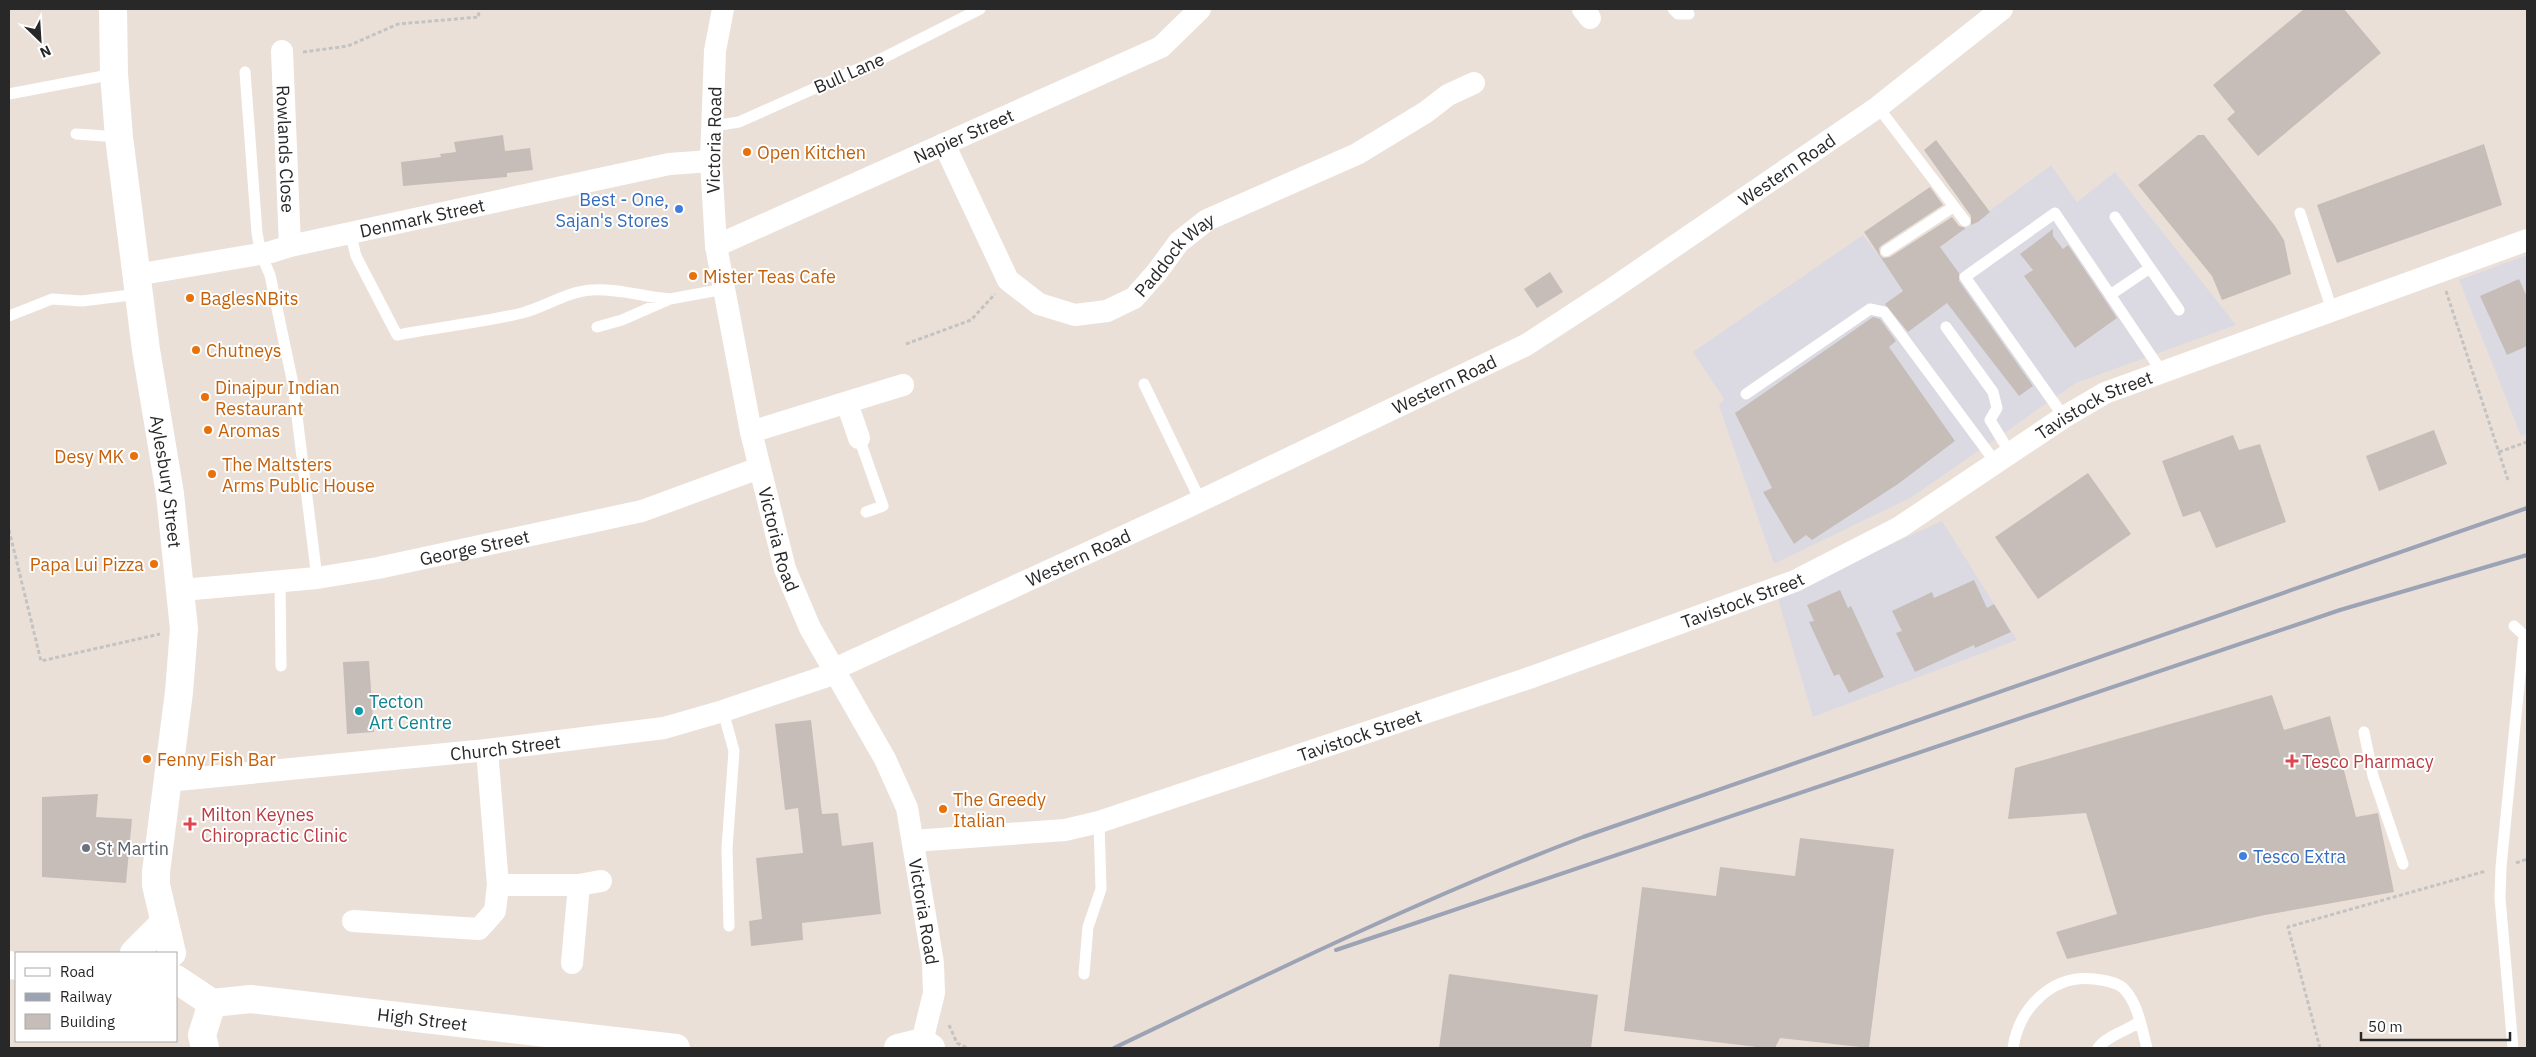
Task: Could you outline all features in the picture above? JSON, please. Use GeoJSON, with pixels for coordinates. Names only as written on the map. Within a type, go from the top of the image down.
{"type":"FeatureCollection","features":[{"type":"Feature","properties":{"kind":"street","name":"Aylesbury Street"},"geometry":{"type":"LineString","coordinates":[[113,9],[114,74],[119,137],[137,284],[170,494],[182,590],[184,629],[179,692],[156,872],[156,885],[172,952]]}},
{"type":"Feature","properties":{"kind":"street","name":"Victoria Road"},"geometry":{"type":"LineString","coordinates":[[723,9],[715,51],[711,161],[716,246],[724,289],[751,432],[785,569],[810,628],[885,759],[907,808],[933,963],[934,993],[917,1046]]}},
{"type":"Feature","properties":{"kind":"street","name":"Napier Street"},"geometry":{"type":"LineString","coordinates":[[716,246],[1161,47],[1200,9]]}},
{"type":"Feature","properties":{"kind":"street","name":"Western Road"},"geometry":{"type":"LineString","coordinates":[[834,671],[1526,345],[1609,291],[1878,107],[2002,9]]}},
{"type":"Feature","properties":{"kind":"street","name":"Rowlands Close"},"geometry":{"type":"LineString","coordinates":[[282,52],[290,246]]}},
{"type":"Feature","properties":{"kind":"street","name":"Paddock Way"},"geometry":{"type":"LineString","coordinates":[[944,144],[1008,280],[1039,304],[1075,315],[1107,311],[1134,298],[1157,272],[1179,242],[1207,220],[1357,154],[1426,112],[1448,95],[1474,83]]}},
{"type":"Feature","properties":{"kind":"street","name":"Denmark Street"},"geometry":{"type":"LineString","coordinates":[[137,284],[350,232],[669,164],[711,161]]}},
{"type":"Feature","properties":{"kind":"street","name":"Tavistock Street"},"geometry":{"type":"LineString","coordinates":[[913,841],[1065,830],[1099,822],[1532,677],[1795,580],[1900,527],[2064,417],[2105,393],[2527,240]]}},
{"type":"Feature","properties":{"kind":"street"},"geometry":{"type":"LineString","coordinates":[[751,432],[903,385]]}},
{"type":"Feature","properties":{"kind":"street"},"geometry":{"type":"LineString","coordinates":[[847,403],[859,438]]}},
{"type":"Feature","properties":{"kind":"street","name":"George Street"},"geometry":{"type":"LineString","coordinates":[[182,590],[317,578],[378,568],[642,511],[759,468]]}},
{"type":"Feature","properties":{"kind":"street","name":"Church Street"},"geometry":{"type":"LineString","coordinates":[[167,781],[487,750],[664,728],[723,712],[827,676],[834,671]]}},
{"type":"Feature","properties":{"kind":"street"},"geometry":{"type":"LineString","coordinates":[[353,921],[479,929],[495,911],[498,885],[487,750]]}},
{"type":"Feature","properties":{"kind":"street"},"geometry":{"type":"LineString","coordinates":[[498,885],[579,885],[601,881]]}},
{"type":"Feature","properties":{"kind":"street"},"geometry":{"type":"LineString","coordinates":[[572,963],[579,885]]}},
{"type":"Feature","properties":{"kind":"street"},"geometry":{"type":"LineString","coordinates":[[135,952],[164,924]]}},
{"type":"Feature","properties":{"kind":"street"},"geometry":{"type":"LineString","coordinates":[[178,980],[212,1003],[202,1035],[205,1048]]}},
{"type":"Feature","properties":{"kind":"street","name":"High Street"},"geometry":{"type":"LineString","coordinates":[[212,1003],[251,999],[676,1048]]}},
{"type":"Feature","properties":{"kind":"lane","name":"Bull Lane"},"geometry":{"type":"LineString","coordinates":[[713,126],[739,122],[885,57],[980,9]]}},
{"type":"Feature","properties":{"kind":"lane"},"geometry":{"type":"LineString","coordinates":[[1674,9],[1678,14],[1689,14]]}},
{"type":"Feature","properties":{"kind":"lane"},"geometry":{"type":"LineString","coordinates":[[245,72],[257,233],[261,254],[270,275],[293,384],[317,578]]}},
{"type":"Feature","properties":{"kind":"lane"},"geometry":{"type":"LineString","coordinates":[[9,94],[114,74]]}},
{"type":"Feature","properties":{"kind":"lane"},"geometry":{"type":"LineString","coordinates":[[1878,107],[1965,222]]}},
{"type":"Feature","properties":{"kind":"lane"},"geometry":{"type":"LineString","coordinates":[[76,134],[119,137]]}},
{"type":"Feature","properties":{"kind":"lane"},"geometry":{"type":"LineString","coordinates":[[1886,251],[1953,207]]}},
{"type":"Feature","properties":{"kind":"lane"},"geometry":{"type":"LineString","coordinates":[[2064,417],[1966,277],[2054,213],[2162,372]]}},
{"type":"Feature","properties":{"kind":"lane"},"geometry":{"type":"LineString","coordinates":[[2300,213],[2332,310]]}},
{"type":"Feature","properties":{"kind":"lane"},"geometry":{"type":"LineString","coordinates":[[2115,217],[2179,310]]}},
{"type":"Feature","properties":{"kind":"lane"},"geometry":{"type":"LineString","coordinates":[[350,232],[356,256],[397,335],[521,313],[570,294],[589,290],[621,290],[646,297],[670,299]]}},
{"type":"Feature","properties":{"kind":"lane"},"geometry":{"type":"LineString","coordinates":[[2110,295],[2150,268]]}},
{"type":"Feature","properties":{"kind":"lane"},"geometry":{"type":"LineString","coordinates":[[9,316],[52,299],[82,302],[137,284]]}},
{"type":"Feature","properties":{"kind":"lane"},"geometry":{"type":"LineString","coordinates":[[597,327],[622,320],[670,299],[724,289]]}},
{"type":"Feature","properties":{"kind":"lane"},"geometry":{"type":"LineString","coordinates":[[1746,394],[1870,309],[1884,312],[2003,458]]}},
{"type":"Feature","properties":{"kind":"lane"},"geometry":{"type":"LineString","coordinates":[[1946,327],[1992,392],[1997,408],[1990,420],[2003,458]]}},
{"type":"Feature","properties":{"kind":"lane"},"geometry":{"type":"LineString","coordinates":[[1144,384],[1200,500]]}},
{"type":"Feature","properties":{"kind":"lane"},"geometry":{"type":"LineString","coordinates":[[859,438],[883,506],[866,512]]}},
{"type":"Feature","properties":{"kind":"lane"},"geometry":{"type":"LineString","coordinates":[[280,580],[281,666]]}},
{"type":"Feature","properties":{"kind":"lane"},"geometry":{"type":"LineString","coordinates":[[2513,1048],[2500,898],[2501,867],[2524,635],[2514,626]]}},
{"type":"Feature","properties":{"kind":"lane"},"geometry":{"type":"LineString","coordinates":[[723,712],[734,751],[727,848],[729,926]]}},
{"type":"Feature","properties":{"kind":"lane"},"geometry":{"type":"LineString","coordinates":[[2364,732],[2372,776],[2403,864]]}},
{"type":"Feature","properties":{"kind":"lane"},"geometry":{"type":"LineString","coordinates":[[1084,974],[1088,927],[1102,889],[1099,822]]}},
{"type":"Feature","properties":{"kind":"lane"},"geometry":{"type":"LineString","coordinates":[[2013,1048],[2021,1020],[2034,1001],[2053,987],[2075,979],[2107,980],[2123,988],[2135,1006],[2147,1048]]}},
{"type":"Feature","properties":{"kind":"lane"},"geometry":{"type":"LineString","coordinates":[[2098,1048],[2102,1042],[2127,1031],[2139,1022]]}},
{"type":"Feature","properties":{"kind":"path"},"geometry":{"type":"LineString","coordinates":[[282,52],[348,46],[398,24],[479,17],[478,9]]}},
{"type":"Feature","properties":{"kind":"path"},"geometry":{"type":"LineString","coordinates":[[2440,272],[2508,480]]}},
{"type":"Feature","properties":{"kind":"path"},"geometry":{"type":"LineString","coordinates":[[906,344],[971,320],[1008,280]]}},
{"type":"Feature","properties":{"kind":"path"},"geometry":{"type":"LineString","coordinates":[[2499,452],[2527,442]]}},
{"type":"Feature","properties":{"kind":"path"},"geometry":{"type":"LineString","coordinates":[[9,530],[41,661],[184,629]]}},
{"type":"Feature","properties":{"kind":"path"},"geometry":{"type":"LineString","coordinates":[[2320,1048],[2288,927],[2527,859]]}},
{"type":"Feature","properties":{"kind":"shaded area"},"geometry":{"type":"Polygon","coordinates":[[[2051,165],[2077,202],[2115,172],[2236,325],[2076,383],[1912,497],[1774,564],[1719,406],[1724,399],[1693,352],[1863,235],[1898,279],[2051,165]]]}},
{"type":"Feature","properties":{"kind":"shaded area"},"geometry":{"type":"Polygon","coordinates":[[[2527,255],[2527,434],[2521,436],[2459,280],[2527,255]]]}},
{"type":"Feature","properties":{"kind":"shaded area"},"geometry":{"type":"Polygon","coordinates":[[[1942,521],[2017,640],[1813,717],[1777,596],[1942,521]]]}},
{"type":"Feature","properties":{"kind":"building"},"geometry":{"type":"Polygon","coordinates":[[[2304,9],[2344,9],[2381,53],[2258,156],[2227,119],[2235,112],[2213,85],[2304,9]]]}},
{"type":"Feature","properties":{"kind":"building"},"geometry":{"type":"Polygon","coordinates":[[[503,135],[505,151],[530,148],[533,170],[507,173],[507,177],[403,186],[401,162],[441,157],[440,154],[456,152],[454,142],[503,135]]]}},
{"type":"Feature","properties":{"kind":"building"},"geometry":{"type":"Polygon","coordinates":[[[2198,135],[2204,135],[2275,226],[2284,240],[2291,274],[2222,300],[2212,276],[2138,185],[2198,135]]]}},
{"type":"Feature","properties":{"kind":"building"},"geometry":{"type":"Polygon","coordinates":[[[1936,140],[1990,212],[1978,222],[1971,225],[1971,216],[1924,150],[1936,140]]]}},
{"type":"Feature","properties":{"kind":"building"},"geometry":{"type":"Polygon","coordinates":[[[2484,144],[2502,205],[2337,263],[2317,205],[2484,144]]]}},
{"type":"Feature","properties":{"kind":"building"},"geometry":{"type":"Polygon","coordinates":[[[1930,187],[1943,205],[1882,245],[1879,248],[1880,255],[1883,258],[1890,257],[1952,217],[1959,226],[1966,228],[1940,247],[1959,273],[1959,281],[2033,386],[2019,396],[1947,303],[1908,332],[1885,304],[1903,291],[1864,232],[1930,187]]]}},
{"type":"Feature","properties":{"kind":"building"},"geometry":{"type":"Polygon","coordinates":[[[2053,229],[2053,236],[2063,249],[2068,245],[2117,318],[2075,348],[2024,276],[2033,270],[2020,254],[2053,229]]]}},
{"type":"Feature","properties":{"kind":"building"},"geometry":{"type":"Polygon","coordinates":[[[1550,272],[1563,292],[1537,308],[1524,289],[1550,272]]]}},
{"type":"Feature","properties":{"kind":"building"},"geometry":{"type":"Polygon","coordinates":[[[2519,279],[2527,297],[2527,346],[2507,355],[2480,296],[2519,279]]]}},
{"type":"Feature","properties":{"kind":"building"},"geometry":{"type":"Polygon","coordinates":[[[1873,317],[1880,319],[1896,341],[1889,347],[1955,441],[1898,484],[1812,540],[1806,535],[1794,544],[1763,492],[1772,488],[1735,413],[1873,317]]]}},
{"type":"Feature","properties":{"kind":"building"},"geometry":{"type":"Polygon","coordinates":[[[2434,430],[2447,464],[2379,491],[2366,456],[2434,430]]]}},
{"type":"Feature","properties":{"kind":"building"},"geometry":{"type":"Polygon","coordinates":[[[2233,435],[2239,450],[2260,444],[2286,522],[2216,548],[2200,511],[2183,517],[2162,461],[2233,435]]]}},
{"type":"Feature","properties":{"kind":"building"},"geometry":{"type":"Polygon","coordinates":[[[2088,473],[2131,534],[2038,599],[1995,537],[2088,473]]]}},
{"type":"Feature","properties":{"kind":"building"},"geometry":{"type":"Polygon","coordinates":[[[1974,580],[1987,608],[1994,604],[2011,632],[1975,648],[1974,645],[1915,672],[1896,633],[1902,631],[1892,611],[1932,592],[1934,598],[1974,580]]]}},
{"type":"Feature","properties":{"kind":"building"},"geometry":{"type":"Polygon","coordinates":[[[1840,590],[1848,608],[1851,606],[1884,677],[1849,693],[1839,674],[1834,676],[1809,622],[1814,621],[1807,605],[1840,590]]]}},
{"type":"Feature","properties":{"kind":"building","name":"Tecton Art Centre"},"geometry":{"type":"Polygon","coordinates":[[[369,661],[374,732],[347,734],[343,662],[369,661]]]}},
{"type":"Feature","properties":{"kind":"building","name":"Tesco Extra"},"geometry":{"type":"Polygon","coordinates":[[[2272,695],[2284,730],[2330,716],[2356,817],[2378,813],[2394,892],[2265,915],[2067,959],[2056,932],[2117,914],[2086,813],[2008,819],[2015,768],[2272,695]]]}},
{"type":"Feature","properties":{"kind":"building"},"geometry":{"type":"Polygon","coordinates":[[[811,720],[822,814],[838,813],[842,846],[873,842],[881,914],[802,923],[803,940],[751,946],[749,921],[762,919],[756,858],[803,853],[798,808],[785,810],[775,724],[811,720]]]}},
{"type":"Feature","properties":{"kind":"building","name":"St Martin"},"geometry":{"type":"Polygon","coordinates":[[[98,794],[96,817],[132,819],[126,883],[42,877],[42,797],[98,794]]]}},
{"type":"Feature","properties":{"kind":"building"},"geometry":{"type":"Polygon","coordinates":[[[1800,838],[1894,849],[1869,1048],[1780,1038],[1775,1048],[1765,1048],[1624,1031],[1642,887],[1716,896],[1720,867],[1795,876],[1800,838]]]}},
{"type":"Feature","properties":{"kind":"building"},"geometry":{"type":"Polygon","coordinates":[[[1449,974],[1598,995],[1591,1048],[1439,1048],[1449,974]]]}},
{"type":"Feature","properties":{"kind":"railway"},"geometry":{"type":"LineString","coordinates":[[1114,1048],[1405,911],[1583,837],[2527,508]]}},
{"type":"Feature","properties":{"kind":"railway"},"geometry":{"type":"LineString","coordinates":[[1336,950],[2340,610],[2527,555]]}},
{"type":"Feature","properties":{"kind":"place","name":"Open Kitchen"},"geometry":{"type":"Point","coordinates":[747,152]}},
{"type":"Feature","properties":{"kind":"place","name":"Best - One, Sajan's Stores"},"geometry":{"type":"Point","coordinates":[679,209]}},
{"type":"Feature","properties":{"kind":"place","name":"Mister Teas Cafe"},"geometry":{"type":"Point","coordinates":[693,276]}},
{"type":"Feature","properties":{"kind":"place","name":"BaglesNBits"},"geometry":{"type":"Point","coordinates":[190,298]}},
{"type":"Feature","properties":{"kind":"place","name":"Chutneys"},"geometry":{"type":"Point","coordinates":[196,350]}},
{"type":"Feature","properties":{"kind":"place","name":"Dinajpur Indian Restaurant"},"geometry":{"type":"Point","coordinates":[205,397]}},
{"type":"Feature","properties":{"kind":"place","name":"Aromas"},"geometry":{"type":"Point","coordinates":[208,430]}},
{"type":"Feature","properties":{"kind":"place","name":"Desy MK"},"geometry":{"type":"Point","coordinates":[134,456]}},
{"type":"Feature","properties":{"kind":"place","name":"The Maltsters Arms Public House"},"geometry":{"type":"Point","coordinates":[212,474]}},
{"type":"Feature","properties":{"kind":"place","name":"Papa Lui Pizza"},"geometry":{"type":"Point","coordinates":[154,564]}},
{"type":"Feature","properties":{"kind":"place","name":"Tecton Art Centre"},"geometry":{"type":"Point","coordinates":[359,711]}},
{"type":"Feature","properties":{"kind":"place","name":"Fenny Fish Bar"},"geometry":{"type":"Point","coordinates":[147,759]}},
{"type":"Feature","properties":{"kind":"place","name":"Tesco Pharmacy"},"geometry":{"type":"Point","coordinates":[2292,761]}},
{"type":"Feature","properties":{"kind":"place","name":"The Greedy Italian"},"geometry":{"type":"Point","coordinates":[943,809]}},
{"type":"Feature","properties":{"kind":"place","name":"Milton Keynes Chiropractic Clinic"},"geometry":{"type":"Point","coordinates":[190,824]}},
{"type":"Feature","properties":{"kind":"place","name":"St Martin"},"geometry":{"type":"Point","coordinates":[86,848]}},
{"type":"Feature","properties":{"kind":"place","name":"Tesco Extra"},"geometry":{"type":"Point","coordinates":[2243,856]}}]}
